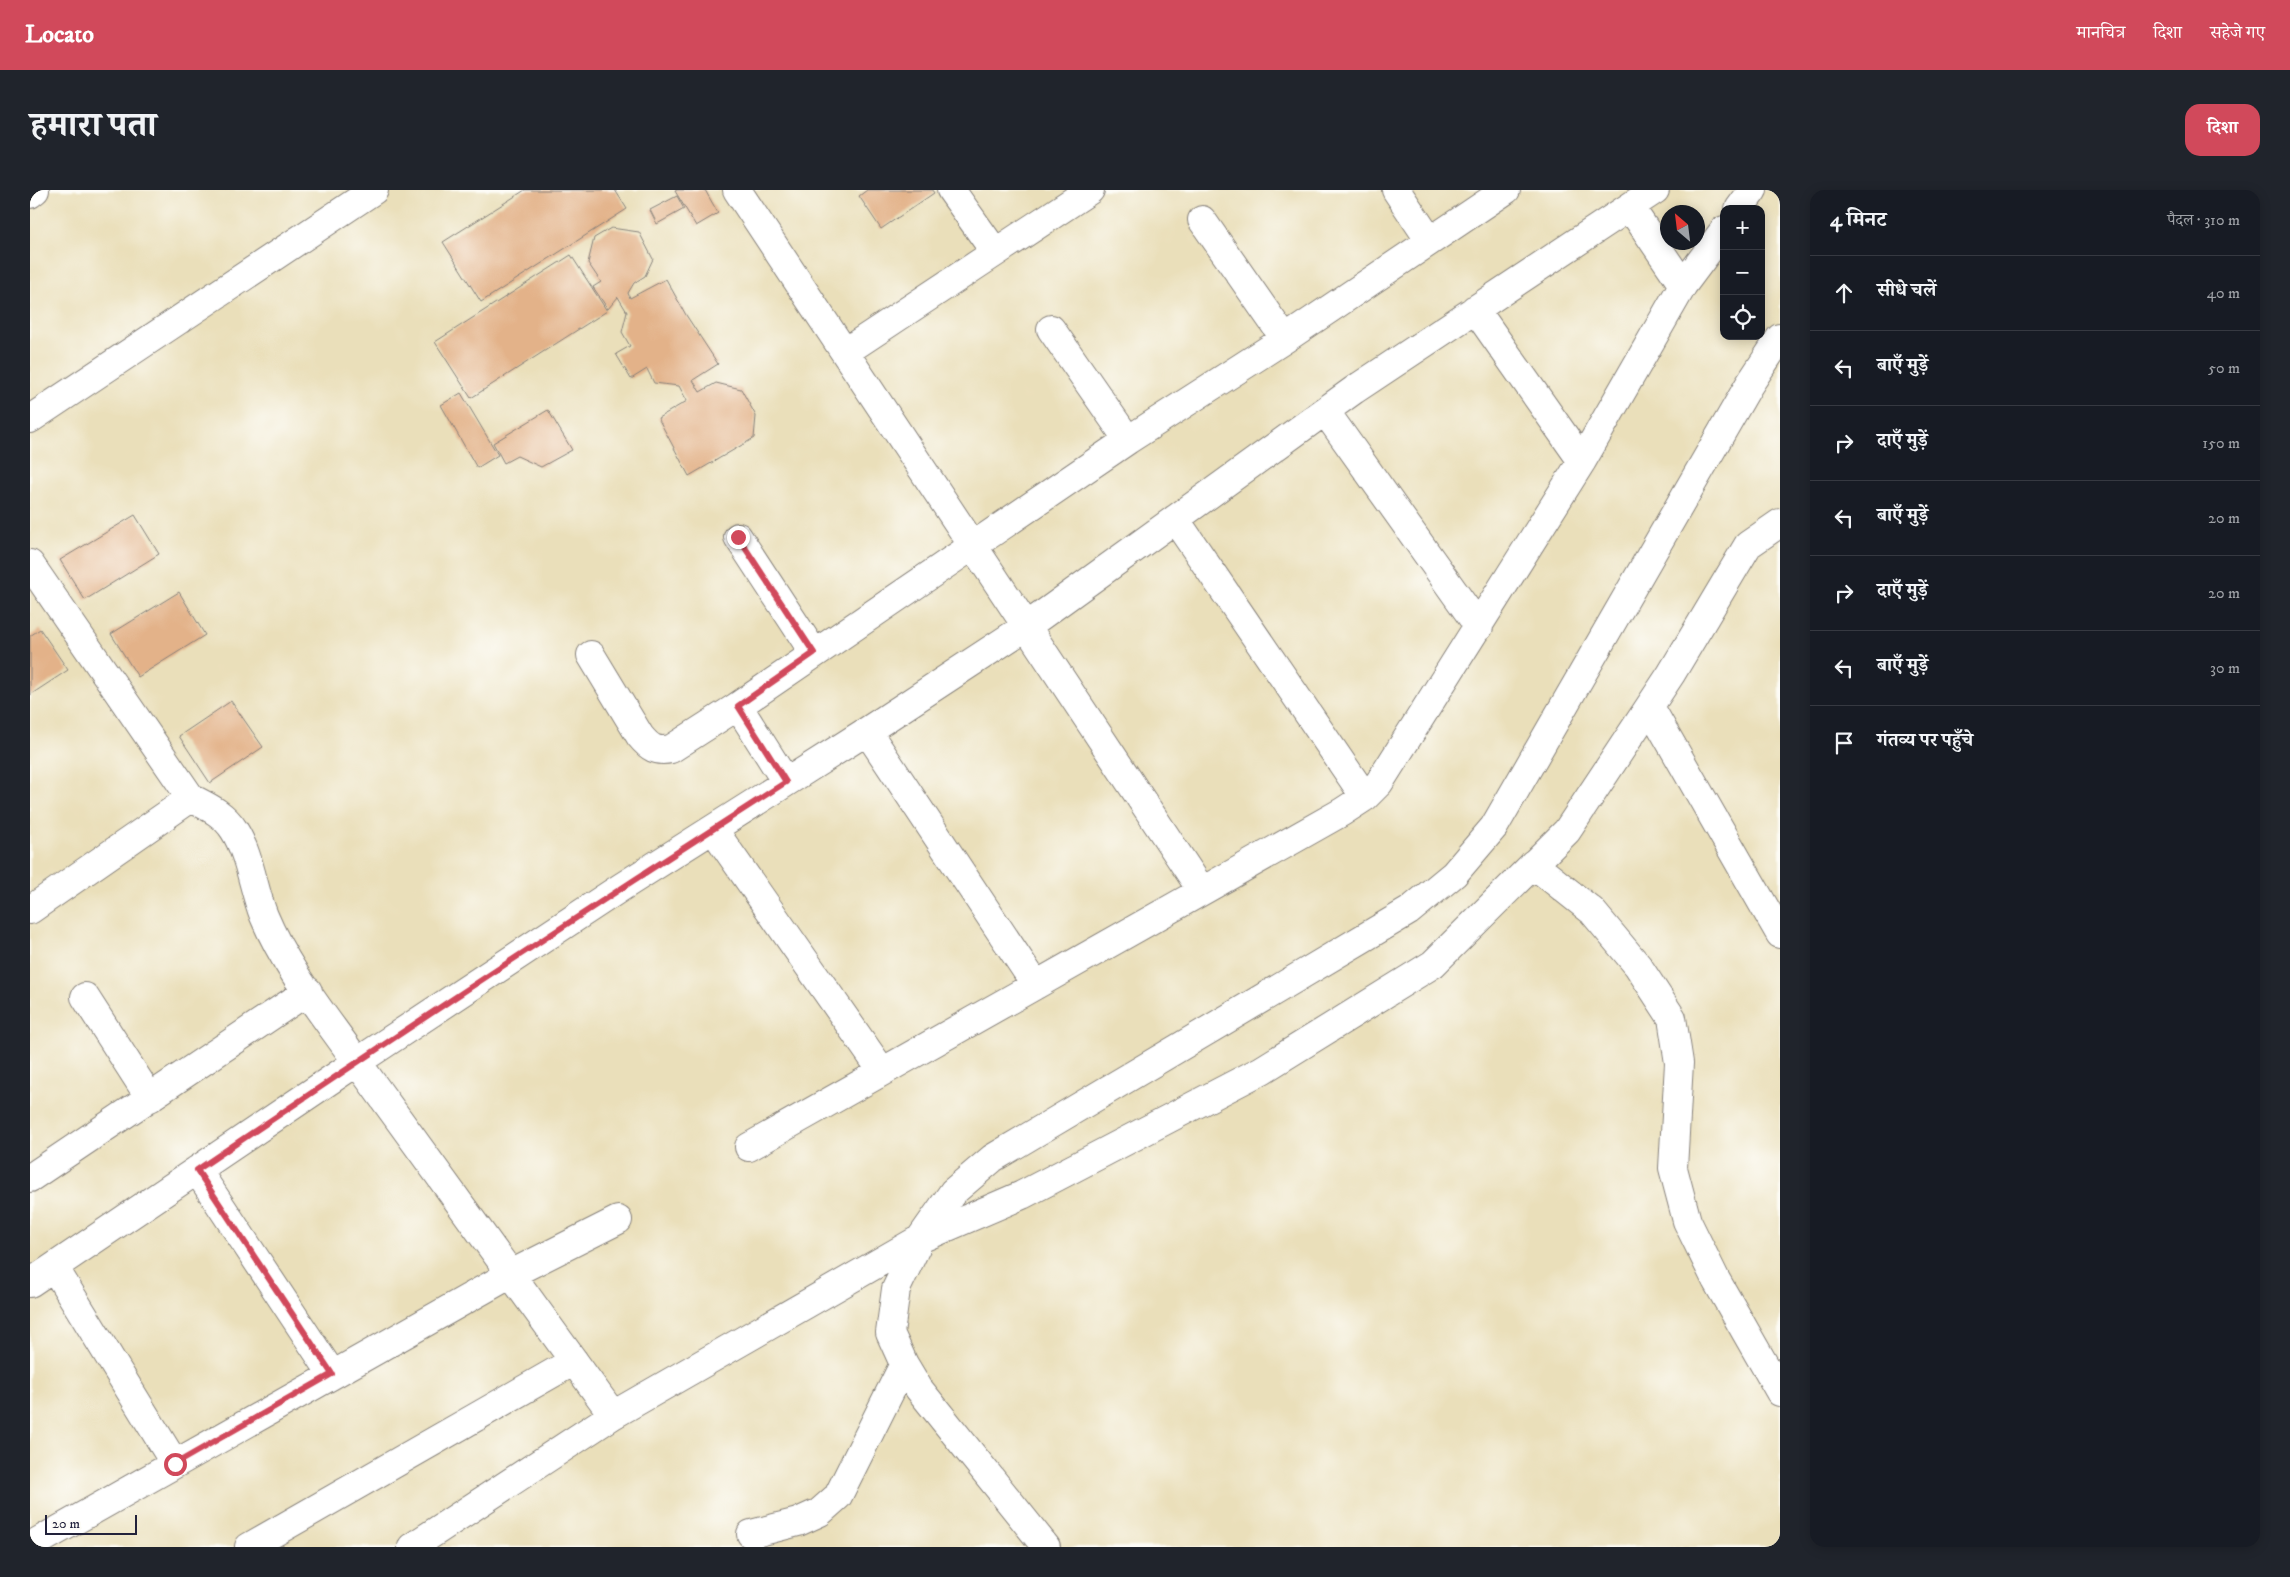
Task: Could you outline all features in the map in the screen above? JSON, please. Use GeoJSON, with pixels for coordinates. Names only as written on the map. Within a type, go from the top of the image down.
{"type":"FeatureCollection","features":[{"type":"Feature","properties":{"kind":"street"},"geometry":{"type":"LineString","coordinates":[[30,194],[35,190]]}},
{"type":"Feature","properties":{"kind":"street"},"geometry":{"type":"LineString","coordinates":[[30,419],[374,190]]}},
{"type":"Feature","properties":{"kind":"street"},"geometry":{"type":"LineString","coordinates":[[737,190],[1202,891]]}},
{"type":"Feature","properties":{"kind":"street"},"geometry":{"type":"LineString","coordinates":[[952,190],[995,252]]}},
{"type":"Feature","properties":{"kind":"street"},"geometry":{"type":"LineString","coordinates":[[845,352],[1090,190]]}},
{"type":"Feature","properties":{"kind":"street"},"geometry":{"type":"LineString","coordinates":[[1396,190],[1430,240]]}},
{"type":"Feature","properties":{"kind":"street"},"geometry":{"type":"LineString","coordinates":[[591,655],[640,736],[650,748],[660,751],[671,748],[738,706],[1128,440],[1285,339],[1506,190]]}},
{"type":"Feature","properties":{"kind":"street"},"geometry":{"type":"LineString","coordinates":[[30,1284],[356,1062],[620,888],[867,731],[1027,626],[1325,411],[1655,190]]}},
{"type":"Feature","properties":{"kind":"street"},"geometry":{"type":"LineString","coordinates":[[1742,205],[1753,190]]}},
{"type":"Feature","properties":{"kind":"street"},"geometry":{"type":"LineString","coordinates":[[1630,207],[1683,285]]}},
{"type":"Feature","properties":{"kind":"street"},"geometry":{"type":"LineString","coordinates":[[1202,220],[1285,339]]}},
{"type":"Feature","properties":{"kind":"street"},"geometry":{"type":"LineString","coordinates":[[750,1148],[882,1070],[1036,985],[1365,797],[1379,783],[1395,760],[1582,461],[1683,285],[1720,235]]}},
{"type":"Feature","properties":{"kind":"street"},"geometry":{"type":"LineString","coordinates":[[1475,309],[1582,461]]}},
{"type":"Feature","properties":{"kind":"street"},"geometry":{"type":"LineString","coordinates":[[1051,328],[1128,440]]}},
{"type":"Feature","properties":{"kind":"street"},"geometry":{"type":"LineString","coordinates":[[1046,1547],[919,1389],[904,1364],[890,1332],[896,1289],[920,1239],[953,1192],[993,1158],[1408,911],[1454,874],[1494,827],[1748,385],[1780,338]]}},
{"type":"Feature","properties":{"kind":"street"},"geometry":{"type":"LineString","coordinates":[[1325,411],[1479,627]]}},
{"type":"Feature","properties":{"kind":"street"},"geometry":{"type":"LineString","coordinates":[[1175,519],[1365,797]]}},
{"type":"Feature","properties":{"kind":"street"},"geometry":{"type":"LineString","coordinates":[[412,1547],[613,1415],[920,1239],[1022,1194],[1262,1070],[1433,964],[1567,831],[1650,707],[1748,545],[1780,523]]}},
{"type":"Feature","properties":{"kind":"street"},"geometry":{"type":"LineString","coordinates":[[738,537],[814,653]]}},
{"type":"Feature","properties":{"kind":"street"},"geometry":{"type":"LineString","coordinates":[[30,564],[191,798],[218,812],[235,831],[264,916],[277,944],[356,1062],[613,1415]]}},
{"type":"Feature","properties":{"kind":"street"},"geometry":{"type":"LineString","coordinates":[[738,706],[786,782]]}},
{"type":"Feature","properties":{"kind":"street"},"geometry":{"type":"LineString","coordinates":[[1650,707],[1780,934]]}},
{"type":"Feature","properties":{"kind":"street"},"geometry":{"type":"LineString","coordinates":[[867,731],[1036,985]]}},
{"type":"Feature","properties":{"kind":"street"},"geometry":{"type":"LineString","coordinates":[[31,906],[191,798]]}},
{"type":"Feature","properties":{"kind":"street"},"geometry":{"type":"LineString","coordinates":[[714,829],[882,1070]]}},
{"type":"Feature","properties":{"kind":"street"},"geometry":{"type":"LineString","coordinates":[[1533,864],[1592,911],[1638,966],[1672,1018],[1679,1063],[1673,1168],[1687,1221],[1716,1280],[1780,1392]]}},
{"type":"Feature","properties":{"kind":"street"},"geometry":{"type":"LineString","coordinates":[[30,1178],[308,991]]}},
{"type":"Feature","properties":{"kind":"street"},"geometry":{"type":"LineString","coordinates":[[85,997],[150,1098]]}},
{"type":"Feature","properties":{"kind":"street"},"geometry":{"type":"LineString","coordinates":[[197,1170],[332,1374]]}},
{"type":"Feature","properties":{"kind":"street"},"geometry":{"type":"LineString","coordinates":[[30,1546],[511,1274],[618,1220]]}},
{"type":"Feature","properties":{"kind":"street"},"geometry":{"type":"LineString","coordinates":[[54,1267],[175,1464]]}},
{"type":"Feature","properties":{"kind":"street"},"geometry":{"type":"LineString","coordinates":[[249,1547],[574,1361]]}},
{"type":"Feature","properties":{"kind":"street"},"geometry":{"type":"LineString","coordinates":[[767,1547],[751,1534],[798,1522],[820,1512],[838,1496],[904,1364]]}},
{"type":"Feature","properties":{"kind":"building"},"geometry":{"type":"Polygon","coordinates":[[[525,190],[615,190],[627,209],[481,302],[443,242],[525,190]]]}},
{"type":"Feature","properties":{"kind":"building"},"geometry":{"type":"Polygon","coordinates":[[[705,190],[718,213],[696,226],[675,191],[705,190]]]}},
{"type":"Feature","properties":{"kind":"building"},"geometry":{"type":"Polygon","coordinates":[[[867,190],[932,190],[934,193],[881,229],[859,196],[867,190]]]}},
{"type":"Feature","properties":{"kind":"building"},"geometry":{"type":"Polygon","coordinates":[[[677,196],[684,209],[657,224],[650,210],[677,196]]]}},
{"type":"Feature","properties":{"kind":"building"},"geometry":{"type":"Polygon","coordinates":[[[611,228],[639,232],[653,259],[645,276],[634,283],[628,293],[630,298],[666,279],[686,315],[718,364],[693,380],[700,392],[716,383],[741,389],[756,416],[754,438],[689,476],[658,418],[687,401],[679,386],[654,383],[647,369],[631,379],[616,354],[630,346],[622,332],[627,312],[618,297],[608,309],[593,287],[601,282],[588,263],[594,238],[611,228]]]}},
{"type":"Feature","properties":{"kind":"building"},"geometry":{"type":"Polygon","coordinates":[[[571,255],[607,311],[471,398],[435,342],[571,255]]]}},
{"type":"Feature","properties":{"kind":"building"},"geometry":{"type":"Polygon","coordinates":[[[461,393],[498,455],[477,468],[441,405],[461,393]]]}},
{"type":"Feature","properties":{"kind":"building"},"geometry":{"type":"Polygon","coordinates":[[[548,410],[572,450],[541,467],[517,456],[504,463],[493,443],[548,410]]]}},
{"type":"Feature","properties":{"kind":"building"},"geometry":{"type":"Polygon","coordinates":[[[135,515],[159,554],[85,600],[60,560],[135,515]]]}},
{"type":"Feature","properties":{"kind":"building"},"geometry":{"type":"Polygon","coordinates":[[[179,592],[205,635],[138,677],[111,634],[179,592]]]}},
{"type":"Feature","properties":{"kind":"building"},"geometry":{"type":"Polygon","coordinates":[[[40,629],[68,670],[30,695],[30,636],[40,629]]]}},
{"type":"Feature","properties":{"kind":"building"},"geometry":{"type":"Polygon","coordinates":[[[231,701],[263,747],[210,783],[179,736],[231,701]]]}},
{"type":"Feature","properties":{"kind":"route"},"geometry":{"type":"LineString","coordinates":[[175,1464],[332,1374],[197,1170],[356,1062],[620,888],[786,782],[738,706],[814,653],[738,537]]}}]}
